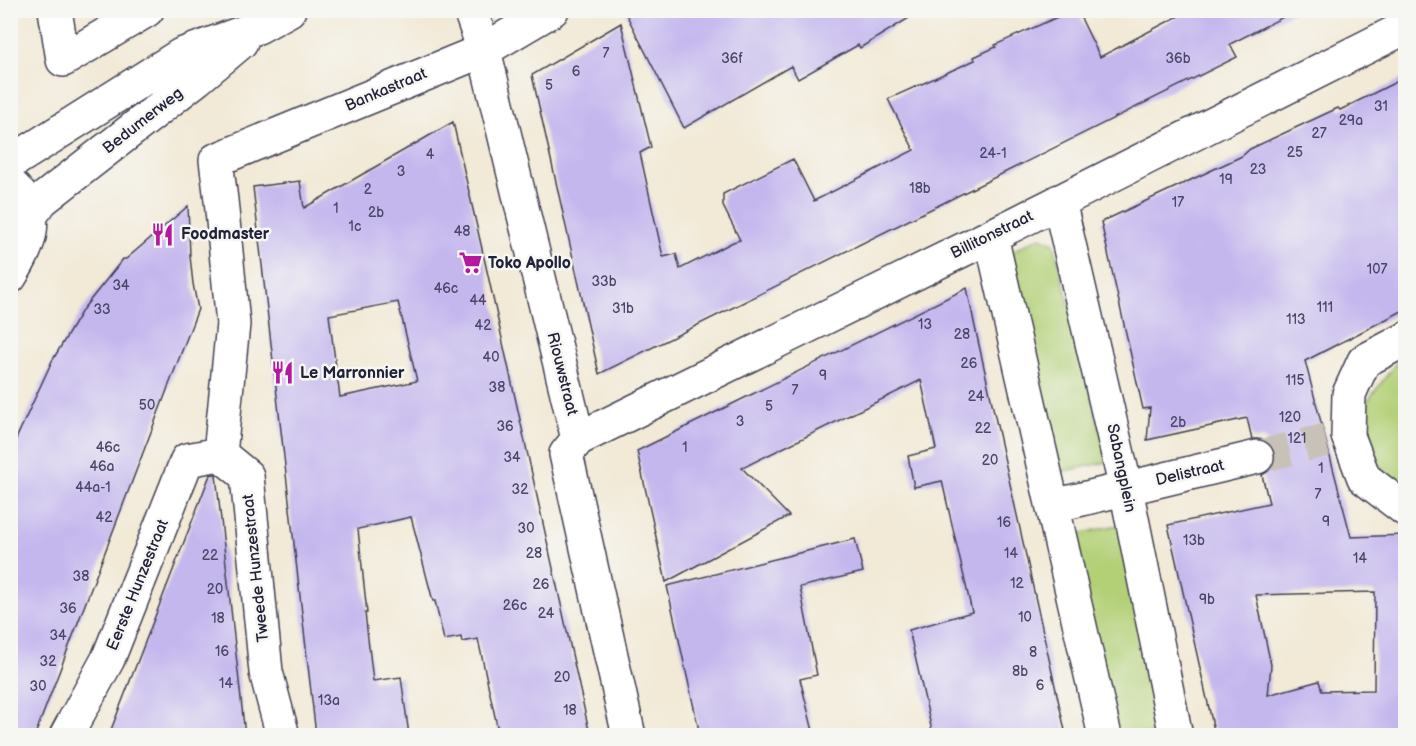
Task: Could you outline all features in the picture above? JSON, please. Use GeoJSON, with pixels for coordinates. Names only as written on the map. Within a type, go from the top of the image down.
{"type":"FeatureCollection","features":[{"type":"Feature","properties":{"kind":"street"},"geometry":{"type":"LineString","coordinates":[[55,10],[63,60],[147,10]]}},
{"type":"Feature","properties":{"kind":"street","name":"Bedumerweg"},"geometry":{"type":"LineString","coordinates":[[10,163],[181,56],[258,27],[290,10]]}},
{"type":"Feature","properties":{"kind":"street","name":"Riouwstraat"},"geometry":{"type":"LineString","coordinates":[[470,10],[484,50],[578,439],[566,454],[629,735]]}},
{"type":"Feature","properties":{"kind":"street","name":"Bankastraat"},"geometry":{"type":"LineString","coordinates":[[220,454],[233,324],[216,160],[484,50],[552,10]]}},
{"type":"Feature","properties":{"kind":"street","name":"Bedumerweg"},"geometry":{"type":"LineString","coordinates":[[30,216],[42,200],[197,79],[258,27]]}},
{"type":"Feature","properties":{"kind":"street","name":"Billitonstraat"},"geometry":{"type":"LineString","coordinates":[[578,439],[991,236],[1406,27]]}},
{"type":"Feature","properties":{"kind":"street"},"geometry":{"type":"LineString","coordinates":[[10,184],[27,204],[30,216],[30,238],[24,254],[10,277]]}},
{"type":"Feature","properties":{"kind":"street","name":"Sabangplein"},"geometry":{"type":"LineString","coordinates":[[1059,201],[1126,489],[1176,735]]}},
{"type":"Feature","properties":{"kind":"street"},"geometry":{"type":"LineString","coordinates":[[991,236],[1105,735]]}},
{"type":"Feature","properties":{"kind":"street"},"geometry":{"type":"LineString","coordinates":[[1406,339],[1364,361],[1348,394],[1337,438],[1364,478],[1406,510]]}},
{"type":"Feature","properties":{"kind":"street","name":"Eerste Hunzestraat"},"geometry":{"type":"LineString","coordinates":[[66,735],[108,659],[187,460],[220,454]]}},
{"type":"Feature","properties":{"kind":"street","name":"Tweede Hunzestraat"},"geometry":{"type":"LineString","coordinates":[[220,454],[247,476],[266,672],[283,735]]}},
{"type":"Feature","properties":{"kind":"street","name":"Delistraat"},"geometry":{"type":"LineString","coordinates":[[1053,506],[1257,457]]}},
{"type":"Feature","properties":{"kind":"green space"},"geometry":{"type":"Polygon","coordinates":[[[1040,237],[1054,243],[1108,462],[1055,473],[1011,261],[1014,250],[1040,237]]]}},
{"type":"Feature","properties":{"kind":"green space"},"geometry":{"type":"Polygon","coordinates":[[[1405,358],[1405,484],[1393,483],[1377,463],[1363,407],[1396,363],[1405,358]]]}},
{"type":"Feature","properties":{"kind":"green space"},"geometry":{"type":"Polygon","coordinates":[[[1122,524],[1169,735],[1114,735],[1070,536],[1122,524]]]}},
{"type":"Feature","properties":{"kind":"building"},"geometry":{"type":"Polygon","coordinates":[[[624,10],[922,10],[860,48],[858,45],[798,79],[791,66],[684,128],[624,10]]]}},
{"type":"Feature","properties":{"kind":"building"},"geometry":{"type":"Polygon","coordinates":[[[1077,10],[1100,57],[1190,10],[1297,10],[1230,44],[1237,57],[599,374],[532,75],[621,23],[651,147],[640,153],[663,257],[676,254],[680,269],[740,240],[723,206],[723,194],[793,159],[814,201],[914,150],[888,99],[975,60],[974,57],[996,47],[995,45],[1077,10]]]}},
{"type":"Feature","properties":{"kind":"building"},"geometry":{"type":"Polygon","coordinates":[[[1406,77],[1406,309],[1305,361],[1351,537],[1406,535],[1406,735],[1215,735],[1168,525],[1269,503],[1262,475],[1270,470],[1275,462],[1275,453],[1270,444],[1262,439],[1252,439],[1247,418],[1147,440],[1150,408],[1143,409],[1101,222],[1242,156],[1250,149],[1338,108],[1340,110],[1406,77]],[[1375,592],[1256,595],[1271,665],[1268,695],[1319,681],[1322,691],[1374,690],[1375,592]]]}},
{"type":"Feature","properties":{"kind":"building"},"geometry":{"type":"Polygon","coordinates":[[[453,122],[590,735],[499,735],[478,639],[462,642],[461,637],[444,640],[411,517],[358,529],[373,681],[401,677],[409,735],[316,735],[253,187],[300,181],[304,208],[453,122]],[[398,302],[329,315],[340,397],[417,381],[398,302]]]}},
{"type":"Feature","properties":{"kind":"building"},"geometry":{"type":"Polygon","coordinates":[[[188,206],[190,256],[198,309],[35,735],[10,735],[10,452],[52,361],[83,309],[123,259],[126,259],[188,206]]]}},
{"type":"Feature","properties":{"kind":"building"},"geometry":{"type":"Polygon","coordinates":[[[967,288],[1066,735],[933,735],[909,630],[972,612],[942,481],[914,487],[908,456],[936,449],[921,380],[742,468],[789,516],[666,582],[637,451],[967,288]]]}},
{"type":"Feature","properties":{"kind":"building"},"geometry":{"type":"Polygon","coordinates":[[[215,474],[245,735],[109,735],[210,475],[215,474]]]}},
{"type":"Feature","properties":{"kind":"building"},"geometry":{"type":"Polygon","coordinates":[[[855,539],[863,572],[800,587],[817,675],[800,679],[814,735],[700,735],[667,586],[855,539]]]}},
{"type":"Feature","properties":{"kind":"tunnel"},"geometry":{"type":"LineString","coordinates":[[1257,457],[1326,440]]}},
{"type":"Feature","properties":{"kind":"place","name":"Foodmaster"},"geometry":{"type":"Point","coordinates":[163,234]}},
{"type":"Feature","properties":{"kind":"place","name":"Toko Apollo"},"geometry":{"type":"Point","coordinates":[470,263]}},
{"type":"Feature","properties":{"kind":"place","name":"Le Marronnier"},"geometry":{"type":"Point","coordinates":[282,373]}}]}
